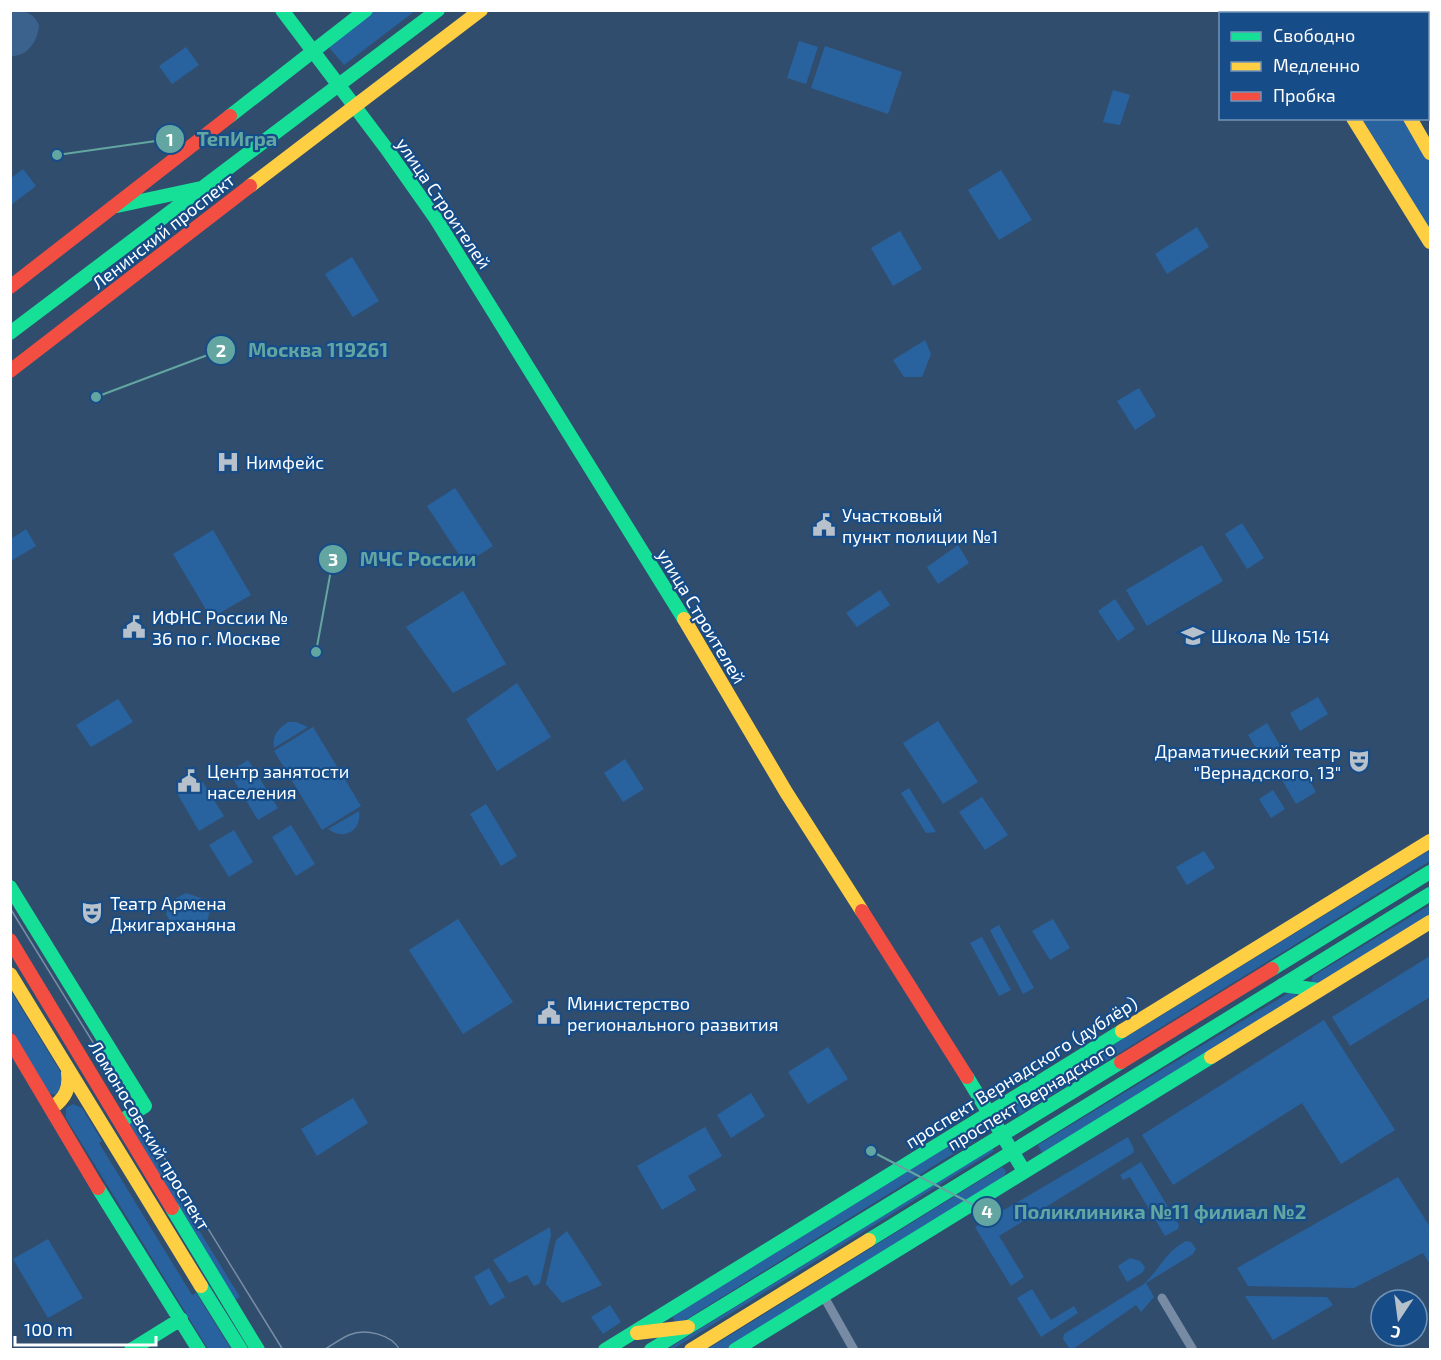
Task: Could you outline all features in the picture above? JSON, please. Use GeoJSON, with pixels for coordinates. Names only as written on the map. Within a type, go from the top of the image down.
{"type":"FeatureCollection","features":[{"type":"Feature","properties":{"kind":"street","name":"улица Строителей"},"geometry":{"type":"LineString","coordinates":[[282,10],[441,228],[685,620],[786,792],[1024,1171]]}},
{"type":"Feature","properties":{"kind":"street"},"geometry":{"type":"LineString","coordinates":[[10,287],[366,10]]}},
{"type":"Feature","properties":{"kind":"street","name":"Ленинский проспект"},"geometry":{"type":"LineString","coordinates":[[10,333],[438,10]]}},
{"type":"Feature","properties":{"kind":"street","name":"Ленинский проспект"},"geometry":{"type":"LineString","coordinates":[[10,371],[481,10]]}},
{"type":"Feature","properties":{"kind":"street"},"geometry":{"type":"LineString","coordinates":[[1354,120],[1431,242]]}},
{"type":"Feature","properties":{"kind":"street"},"geometry":{"type":"LineString","coordinates":[[1411,120],[1431,153]]}},
{"type":"Feature","properties":{"kind":"street"},"geometry":{"type":"LineString","coordinates":[[114,207],[203,188]]}},
{"type":"Feature","properties":{"kind":"street","name":"проспект Вернадского (дублёр)"},"geometry":{"type":"LineString","coordinates":[[605,1350],[1431,841]]}},
{"type":"Feature","properties":{"kind":"street","name":"проспект Вернадского"},"geometry":{"type":"LineString","coordinates":[[651,1350],[1431,872]]}},
{"type":"Feature","properties":{"kind":"street"},"geometry":{"type":"LineString","coordinates":[[10,887],[145,1106],[122,1121]]}},
{"type":"Feature","properties":{"kind":"street","name":"проспект Вернадского"},"geometry":{"type":"LineString","coordinates":[[696,1348],[1431,894]]}},
{"type":"Feature","properties":{"kind":"street"},"geometry":{"type":"LineString","coordinates":[[735,1350],[1431,922]]}},
{"type":"Feature","properties":{"kind":"street","name":"Ломоносовский проспект"},"geometry":{"type":"LineString","coordinates":[[10,940],[122,1121],[258,1350]]}},
{"type":"Feature","properties":{"kind":"street","name":"Ломоносовский проспект"},"geometry":{"type":"LineString","coordinates":[[10,974],[240,1349]]}},
{"type":"Feature","properties":{"kind":"street"},"geometry":{"type":"LineString","coordinates":[[1282,986],[1319,990]]}},
{"type":"Feature","properties":{"kind":"street"},"geometry":{"type":"LineString","coordinates":[[10,1041],[81,1160],[200,1350]]}},
{"type":"Feature","properties":{"kind":"street"},"geometry":{"type":"LineString","coordinates":[[52,1108],[63,1101],[69,1092],[68,1071]]}},
{"type":"Feature","properties":{"kind":"street"},"geometry":{"type":"LineString","coordinates":[[81,1091],[87,1094],[93,1092],[97,1087],[96,1080]]}},
{"type":"Feature","properties":{"kind":"street"},"geometry":{"type":"LineString","coordinates":[[823,1295],[854,1350]]}},
{"type":"Feature","properties":{"kind":"street"},"geometry":{"type":"LineString","coordinates":[[1162,1298],[1193,1350]]}},
{"type":"Feature","properties":{"kind":"street"},"geometry":{"type":"LineString","coordinates":[[131,1350],[180,1319]]}},
{"type":"Feature","properties":{"kind":"street","name":"проспект Вернадского (дублёр)"},"geometry":{"type":"LineString","coordinates":[[630,1334],[688,1327]]}},
{"type":"Feature","properties":{"kind":"shaded area"},"geometry":{"type":"Polygon","coordinates":[[[10,11],[28,13],[39,25],[31,47],[17,56],[11,56],[10,11]]]}},
{"type":"Feature","properties":{"kind":"shaded area"},"geometry":{"type":"Polygon","coordinates":[[[373,11],[415,11],[344,65],[327,45],[373,11]]]}},
{"type":"Feature","properties":{"kind":"shaded area"},"geometry":{"type":"Polygon","coordinates":[[[799,41],[818,47],[806,84],[787,78],[799,41]]]}},
{"type":"Feature","properties":{"kind":"shaded area"},"geometry":{"type":"Polygon","coordinates":[[[825,46],[902,72],[888,114],[811,88],[825,46]]]}},
{"type":"Feature","properties":{"kind":"shaded area"},"geometry":{"type":"Polygon","coordinates":[[[186,47],[199,65],[172,84],[159,66],[186,47]]]}},
{"type":"Feature","properties":{"kind":"shaded area"},"geometry":{"type":"Polygon","coordinates":[[[1113,90],[1130,95],[1120,125],[1103,122],[1113,90]]]}},
{"type":"Feature","properties":{"kind":"shaded area"},"geometry":{"type":"Polygon","coordinates":[[[1360,120],[1407,120],[1430,159],[1430,234],[1360,120]]]}},
{"type":"Feature","properties":{"kind":"shaded area"},"geometry":{"type":"Polygon","coordinates":[[[23,169],[36,186],[11,205],[11,178],[23,169]]]}},
{"type":"Feature","properties":{"kind":"shaded area"},"geometry":{"type":"Polygon","coordinates":[[[1001,170],[1032,220],[999,240],[968,190],[1001,170]]]}},
{"type":"Feature","properties":{"kind":"shaded area"},"geometry":{"type":"Polygon","coordinates":[[[1197,227],[1209,247],[1167,274],[1155,254],[1197,227]]]}},
{"type":"Feature","properties":{"kind":"shaded area"},"geometry":{"type":"Polygon","coordinates":[[[900,231],[922,269],[893,286],[871,248],[900,231]]]}},
{"type":"Feature","properties":{"kind":"shaded area"},"geometry":{"type":"Polygon","coordinates":[[[352,257],[379,301],[353,317],[325,274],[352,257]]]}},
{"type":"Feature","properties":{"kind":"shaded area"},"geometry":{"type":"Polygon","coordinates":[[[925,340],[931,354],[922,377],[904,377],[893,360],[925,340]]]}},
{"type":"Feature","properties":{"kind":"shaded area"},"geometry":{"type":"Polygon","coordinates":[[[1139,388],[1156,416],[1135,430],[1117,401],[1139,388]]]}},
{"type":"Feature","properties":{"kind":"shaded area"},"geometry":{"type":"Polygon","coordinates":[[[455,488],[493,546],[465,564],[427,506],[455,488]]]}},
{"type":"Feature","properties":{"kind":"shaded area"},"geometry":{"type":"Polygon","coordinates":[[[1242,523],[1264,558],[1247,569],[1225,534],[1242,523]]]}},
{"type":"Feature","properties":{"kind":"shaded area"},"geometry":{"type":"Polygon","coordinates":[[[26,529],[36,546],[11,561],[11,539],[26,529]]]}},
{"type":"Feature","properties":{"kind":"shaded area"},"geometry":{"type":"Polygon","coordinates":[[[213,530],[251,595],[211,618],[173,554],[213,530]]]}},
{"type":"Feature","properties":{"kind":"shaded area"},"geometry":{"type":"Polygon","coordinates":[[[958,545],[969,563],[938,584],[927,567],[958,545]]]}},
{"type":"Feature","properties":{"kind":"shaded area"},"geometry":{"type":"Polygon","coordinates":[[[1202,545],[1223,581],[1147,626],[1126,590],[1202,545]]]}},
{"type":"Feature","properties":{"kind":"shaded area"},"geometry":{"type":"Polygon","coordinates":[[[880,590],[890,605],[857,627],[846,613],[880,590]]]}},
{"type":"Feature","properties":{"kind":"shaded area"},"geometry":{"type":"Polygon","coordinates":[[[463,591],[506,664],[453,693],[406,627],[463,591]]]}},
{"type":"Feature","properties":{"kind":"shaded area"},"geometry":{"type":"Polygon","coordinates":[[[1115,599],[1135,629],[1118,641],[1098,611],[1115,599]]]}},
{"type":"Feature","properties":{"kind":"shaded area"},"geometry":{"type":"Polygon","coordinates":[[[517,683],[551,737],[497,771],[466,719],[517,683]]]}},
{"type":"Feature","properties":{"kind":"shaded area"},"geometry":{"type":"Polygon","coordinates":[[[1318,697],[1328,714],[1300,731],[1290,713],[1318,697]]]}},
{"type":"Feature","properties":{"kind":"shaded area"},"geometry":{"type":"Polygon","coordinates":[[[118,699],[133,722],[91,747],[76,725],[118,699]]]}},
{"type":"Feature","properties":{"kind":"shaded area"},"geometry":{"type":"Polygon","coordinates":[[[938,721],[978,782],[943,804],[903,743],[938,721]]]}},
{"type":"Feature","properties":{"kind":"shaded area"},"geometry":{"type":"Polygon","coordinates":[[[288,722],[296,722],[308,727],[274,748],[276,733],[288,722]]]}},
{"type":"Feature","properties":{"kind":"shaded area"},"geometry":{"type":"Polygon","coordinates":[[[1267,723],[1281,747],[1262,758],[1248,735],[1267,723]]]}},
{"type":"Feature","properties":{"kind":"shaded area"},"geometry":{"type":"Polygon","coordinates":[[[313,727],[361,806],[322,830],[274,751],[313,727]]]}},
{"type":"Feature","properties":{"kind":"shaded area"},"geometry":{"type":"Polygon","coordinates":[[[625,759],[644,789],[623,802],[604,773],[625,759]]]}},
{"type":"Feature","properties":{"kind":"shaded area"},"geometry":{"type":"Polygon","coordinates":[[[248,760],[278,808],[258,820],[229,772],[248,760]]]}},
{"type":"Feature","properties":{"kind":"shaded area"},"geometry":{"type":"Polygon","coordinates":[[[1302,768],[1316,792],[1296,804],[1282,780],[1302,768]]]}},
{"type":"Feature","properties":{"kind":"shaded area"},"geometry":{"type":"Polygon","coordinates":[[[202,781],[224,816],[199,831],[178,795],[202,781]]]}},
{"type":"Feature","properties":{"kind":"shaded area"},"geometry":{"type":"Polygon","coordinates":[[[909,788],[936,832],[926,833],[901,793],[909,788]]]}},
{"type":"Feature","properties":{"kind":"shaded area"},"geometry":{"type":"Polygon","coordinates":[[[1273,790],[1285,809],[1271,818],[1259,799],[1273,790]]]}},
{"type":"Feature","properties":{"kind":"shaded area"},"geometry":{"type":"Polygon","coordinates":[[[982,797],[1008,835],[985,850],[959,812],[982,797]]]}},
{"type":"Feature","properties":{"kind":"shaded area"},"geometry":{"type":"Polygon","coordinates":[[[486,804],[517,856],[501,866],[470,814],[486,804]]]}},
{"type":"Feature","properties":{"kind":"shaded area"},"geometry":{"type":"Polygon","coordinates":[[[359,811],[358,824],[351,832],[340,834],[328,829],[359,811]]]}},
{"type":"Feature","properties":{"kind":"shaded area"},"geometry":{"type":"Polygon","coordinates":[[[291,825],[315,864],[296,876],[272,837],[291,825]]]}},
{"type":"Feature","properties":{"kind":"shaded area"},"geometry":{"type":"Polygon","coordinates":[[[234,830],[253,862],[229,877],[209,845],[234,830]]]}},
{"type":"Feature","properties":{"kind":"shaded area"},"geometry":{"type":"Polygon","coordinates":[[[1430,850],[1430,861],[1019,1115],[1014,1106],[1430,850]]]}},
{"type":"Feature","properties":{"kind":"shaded area"},"geometry":{"type":"Polygon","coordinates":[[[1204,851],[1215,868],[1187,885],[1176,867],[1204,851]]]}},
{"type":"Feature","properties":{"kind":"shaded area"},"geometry":{"type":"Polygon","coordinates":[[[186,893],[201,898],[210,911],[206,925],[191,933],[173,926],[166,914],[171,901],[186,893]]]}},
{"type":"Feature","properties":{"kind":"shaded area"},"geometry":{"type":"Polygon","coordinates":[[[1430,905],[1430,915],[1317,984],[1311,983],[1313,976],[1430,905]]]}},
{"type":"Feature","properties":{"kind":"shaded area"},"geometry":{"type":"Polygon","coordinates":[[[458,919],[513,1002],[463,1034],[409,950],[458,919]]]}},
{"type":"Feature","properties":{"kind":"shaded area"},"geometry":{"type":"Polygon","coordinates":[[[1053,919],[1070,948],[1050,960],[1032,931],[1053,919]]]}},
{"type":"Feature","properties":{"kind":"shaded area"},"geometry":{"type":"Polygon","coordinates":[[[999,925],[1034,988],[1023,994],[990,930],[999,925]]]}},
{"type":"Feature","properties":{"kind":"shaded area"},"geometry":{"type":"Polygon","coordinates":[[[982,937],[1011,990],[999,996],[970,943],[982,937]]]}},
{"type":"Feature","properties":{"kind":"shaded area"},"geometry":{"type":"Polygon","coordinates":[[[1430,956],[1430,997],[1350,1046],[1332,1017],[1430,956]]]}},
{"type":"Feature","properties":{"kind":"shaded area"},"geometry":{"type":"Polygon","coordinates":[[[11,991],[66,1081],[59,1096],[49,1093],[11,1030],[11,991]]]}},
{"type":"Feature","properties":{"kind":"shaded area"},"geometry":{"type":"Polygon","coordinates":[[[1290,992],[1296,993],[1295,999],[1042,1153],[1038,1145],[1290,992]]]}},
{"type":"Feature","properties":{"kind":"shaded area"},"geometry":{"type":"Polygon","coordinates":[[[1324,1020],[1395,1130],[1341,1164],[1302,1103],[1173,1185],[1142,1135],[1324,1020]]]}},
{"type":"Feature","properties":{"kind":"shaded area"},"geometry":{"type":"Polygon","coordinates":[[[828,1047],[848,1079],[808,1104],[788,1072],[828,1047]]]}},
{"type":"Feature","properties":{"kind":"shaded area"},"geometry":{"type":"Polygon","coordinates":[[[751,1093],[765,1116],[731,1138],[717,1115],[751,1093]]]}},
{"type":"Feature","properties":{"kind":"shaded area"},"geometry":{"type":"Polygon","coordinates":[[[353,1098],[368,1123],[317,1156],[301,1129],[353,1098]]]}},
{"type":"Feature","properties":{"kind":"shaded area"},"geometry":{"type":"Polygon","coordinates":[[[73,1104],[82,1108],[102,1141],[99,1143],[192,1295],[196,1293],[231,1349],[208,1349],[66,1118],[66,1108],[73,1104]]]}},
{"type":"Feature","properties":{"kind":"shaded area"},"geometry":{"type":"Polygon","coordinates":[[[130,1118],[240,1297],[235,1300],[126,1120],[130,1118]]]}},
{"type":"Feature","properties":{"kind":"shaded area"},"geometry":{"type":"Polygon","coordinates":[[[705,1127],[722,1156],[688,1176],[696,1190],[662,1210],[637,1166],[705,1127]]]}},
{"type":"Feature","properties":{"kind":"shaded area"},"geometry":{"type":"Polygon","coordinates":[[[976,1129],[981,1132],[977,1139],[677,1325],[672,1316],[976,1129]]]}},
{"type":"Feature","properties":{"kind":"shaded area"},"geometry":{"type":"Polygon","coordinates":[[[1128,1137],[1134,1149],[1133,1153],[999,1236],[1024,1277],[1011,1286],[975,1227],[1128,1137]]]}},
{"type":"Feature","properties":{"kind":"shaded area"},"geometry":{"type":"Polygon","coordinates":[[[992,1148],[994,1151],[673,1349],[666,1350],[992,1148]]]}},
{"type":"Feature","properties":{"kind":"shaded area"},"geometry":{"type":"Polygon","coordinates":[[[1141,1162],[1179,1225],[1178,1229],[1165,1236],[1130,1177],[1123,1180],[1120,1175],[1141,1162]]]}},
{"type":"Feature","properties":{"kind":"shaded area"},"geometry":{"type":"Polygon","coordinates":[[[1002,1167],[1006,1171],[1004,1177],[725,1349],[706,1350],[1002,1167]]]}},
{"type":"Feature","properties":{"kind":"shaded area"},"geometry":{"type":"Polygon","coordinates":[[[1398,1177],[1430,1227],[1430,1264],[1423,1253],[1354,1288],[1248,1286],[1237,1268],[1398,1177]]]}},
{"type":"Feature","properties":{"kind":"shaded area"},"geometry":{"type":"Polygon","coordinates":[[[550,1227],[551,1235],[540,1283],[534,1286],[527,1275],[509,1283],[493,1260],[550,1227]]]}},
{"type":"Feature","properties":{"kind":"shaded area"},"geometry":{"type":"Polygon","coordinates":[[[567,1231],[602,1285],[562,1303],[546,1284],[556,1240],[567,1231]]]}},
{"type":"Feature","properties":{"kind":"shaded area"},"geometry":{"type":"Polygon","coordinates":[[[48,1239],[83,1298],[48,1318],[13,1259],[48,1239]]]}},
{"type":"Feature","properties":{"kind":"shaded area"},"geometry":{"type":"Polygon","coordinates":[[[1186,1241],[1191,1242],[1196,1249],[1193,1254],[1146,1283],[1154,1297],[1141,1312],[1136,1305],[1070,1349],[1063,1339],[1064,1334],[1144,1284],[1168,1255],[1186,1241]]]}},
{"type":"Feature","properties":{"kind":"shaded area"},"geometry":{"type":"Polygon","coordinates":[[[1130,1258],[1140,1261],[1145,1267],[1143,1272],[1127,1282],[1118,1266],[1130,1258]]]}},
{"type":"Feature","properties":{"kind":"shaded area"},"geometry":{"type":"Polygon","coordinates":[[[489,1268],[505,1297],[490,1306],[474,1277],[489,1268]]]}},
{"type":"Feature","properties":{"kind":"shaded area"},"geometry":{"type":"Polygon","coordinates":[[[1032,1289],[1051,1320],[1074,1306],[1078,1313],[1041,1337],[1017,1298],[1032,1289]]]}},
{"type":"Feature","properties":{"kind":"shaded area"},"geometry":{"type":"Polygon","coordinates":[[[1245,1296],[1327,1297],[1333,1305],[1273,1340],[1245,1296]]]}},
{"type":"Feature","properties":{"kind":"shaded area"},"geometry":{"type":"Polygon","coordinates":[[[610,1305],[621,1322],[603,1334],[591,1317],[610,1305]]]}},
{"type":"Feature","properties":{"kind":"tram line"},"geometry":{"type":"LineString","coordinates":[[10,908],[283,1350]]}},
{"type":"Feature","properties":{"kind":"tram line"},"geometry":{"type":"LineString","coordinates":[[324,1350],[349,1335],[362,1332],[384,1336],[396,1344],[400,1350]]}},
{"type":"Feature","properties":{"kind":"traffic: fast"},"geometry":{"type":"LineString","coordinates":[[282,10],[386,148],[436,219],[684,619]]}},
{"type":"Feature","properties":{"kind":"traffic: fast"},"geometry":{"type":"LineString","coordinates":[[230,116],[366,10]]}},
{"type":"Feature","properties":{"kind":"traffic: fast"},"geometry":{"type":"LineString","coordinates":[[10,333],[438,10]]}},
{"type":"Feature","properties":{"kind":"traffic: fast"},"geometry":{"type":"LineString","coordinates":[[117,206],[201,188]]}},
{"type":"Feature","properties":{"kind":"traffic: fast"},"geometry":{"type":"LineString","coordinates":[[1272,969],[1430,872]]}},
{"type":"Feature","properties":{"kind":"traffic: fast"},"geometry":{"type":"LineString","coordinates":[[10,887],[145,1106],[121,1121]]}},
{"type":"Feature","properties":{"kind":"traffic: fast"},"geometry":{"type":"LineString","coordinates":[[869,1240],[1430,894]]}},
{"type":"Feature","properties":{"kind":"traffic: fast"},"geometry":{"type":"LineString","coordinates":[[1282,985],[1319,990]]}},
{"type":"Feature","properties":{"kind":"traffic: fast"},"geometry":{"type":"LineString","coordinates":[[605,1350],[1122,1031]]}},
{"type":"Feature","properties":{"kind":"traffic: fast"},"geometry":{"type":"LineString","coordinates":[[735,1350],[1211,1057]]}},
{"type":"Feature","properties":{"kind":"traffic: fast"},"geometry":{"type":"LineString","coordinates":[[651,1350],[1121,1062]]}},
{"type":"Feature","properties":{"kind":"traffic: fast"},"geometry":{"type":"LineString","coordinates":[[967,1077],[1024,1171]]}},
{"type":"Feature","properties":{"kind":"traffic: fast"},"geometry":{"type":"LineString","coordinates":[[98,1188],[199,1350]]}},
{"type":"Feature","properties":{"kind":"traffic: fast"},"geometry":{"type":"LineString","coordinates":[[172,1208],[258,1350]]}},
{"type":"Feature","properties":{"kind":"traffic: fast"},"geometry":{"type":"LineString","coordinates":[[201,1286],[241,1350]]}},
{"type":"Feature","properties":{"kind":"traffic: fast"},"geometry":{"type":"LineString","coordinates":[[131,1350],[181,1319]]}},
{"type":"Feature","properties":{"kind":"traffic: slow"},"geometry":{"type":"LineString","coordinates":[[250,186],[481,10]]}},
{"type":"Feature","properties":{"kind":"traffic: slow"},"geometry":{"type":"LineString","coordinates":[[1354,120],[1430,242]]}},
{"type":"Feature","properties":{"kind":"traffic: slow"},"geometry":{"type":"LineString","coordinates":[[1411,120],[1430,153]]}},
{"type":"Feature","properties":{"kind":"traffic: slow"},"geometry":{"type":"LineString","coordinates":[[684,619],[786,792],[862,911]]}},
{"type":"Feature","properties":{"kind":"traffic: slow"},"geometry":{"type":"LineString","coordinates":[[1122,1031],[1430,841]]}},
{"type":"Feature","properties":{"kind":"traffic: slow"},"geometry":{"type":"LineString","coordinates":[[1211,1057],[1430,922]]}},
{"type":"Feature","properties":{"kind":"traffic: slow"},"geometry":{"type":"LineString","coordinates":[[10,974],[201,1286]]}},
{"type":"Feature","properties":{"kind":"traffic: slow"},"geometry":{"type":"LineString","coordinates":[[52,1108],[66,1093],[68,1073]]}},
{"type":"Feature","properties":{"kind":"traffic: slow"},"geometry":{"type":"LineString","coordinates":[[691,1350],[869,1240]]}},
{"type":"Feature","properties":{"kind":"traffic: slow"},"geometry":{"type":"LineString","coordinates":[[637,1333],[688,1327]]}},
{"type":"Feature","properties":{"kind":"traffic: jam"},"geometry":{"type":"LineString","coordinates":[[10,287],[230,116]]}},
{"type":"Feature","properties":{"kind":"traffic: jam"},"geometry":{"type":"LineString","coordinates":[[10,371],[250,186]]}},
{"type":"Feature","properties":{"kind":"traffic: jam"},"geometry":{"type":"LineString","coordinates":[[862,911],[967,1077]]}},
{"type":"Feature","properties":{"kind":"traffic: jam"},"geometry":{"type":"LineString","coordinates":[[10,940],[172,1208]]}},
{"type":"Feature","properties":{"kind":"traffic: jam"},"geometry":{"type":"LineString","coordinates":[[1121,1062],[1272,969]]}},
{"type":"Feature","properties":{"kind":"traffic: jam"},"geometry":{"type":"LineString","coordinates":[[10,1040],[98,1188]]}},
{"type":"Feature","properties":{"kind":"place","name":"ТепИгра"},"geometry":{"type":"Point","coordinates":[57,155]}},
{"type":"Feature","properties":{"kind":"place","name":"Москва 119261"},"geometry":{"type":"Point","coordinates":[96,397]}},
{"type":"Feature","properties":{"kind":"place","name":"Нимфейс"},"geometry":{"type":"Point","coordinates":[228,462]}},
{"type":"Feature","properties":{"kind":"place","name":"Участковый пункт полиции №1"},"geometry":{"type":"Point","coordinates":[824,525]}},
{"type":"Feature","properties":{"kind":"place","name":"ИФНС России № 36 по г. Москве"},"geometry":{"type":"Point","coordinates":[134,627]}},
{"type":"Feature","properties":{"kind":"place","name":"Школа № 1514"},"geometry":{"type":"Point","coordinates":[1193,636]}},
{"type":"Feature","properties":{"kind":"place","name":"МЧС России"},"geometry":{"type":"Point","coordinates":[316,652]}},
{"type":"Feature","properties":{"kind":"place","name":"Драматический театр \"Вернадского, 13\""},"geometry":{"type":"Point","coordinates":[1359,761]}},
{"type":"Feature","properties":{"kind":"place","name":"Центр занятости населения"},"geometry":{"type":"Point","coordinates":[189,781]}},
{"type":"Feature","properties":{"kind":"place","name":"Театр Армена Джигарханяна"},"geometry":{"type":"Point","coordinates":[92,913]}},
{"type":"Feature","properties":{"kind":"place","name":"Министерство регионального развития"},"geometry":{"type":"Point","coordinates":[549,1013]}},
{"type":"Feature","properties":{"kind":"place","name":"Поликлиника №11 филиал №2"},"geometry":{"type":"Point","coordinates":[871,1151]}}]}
